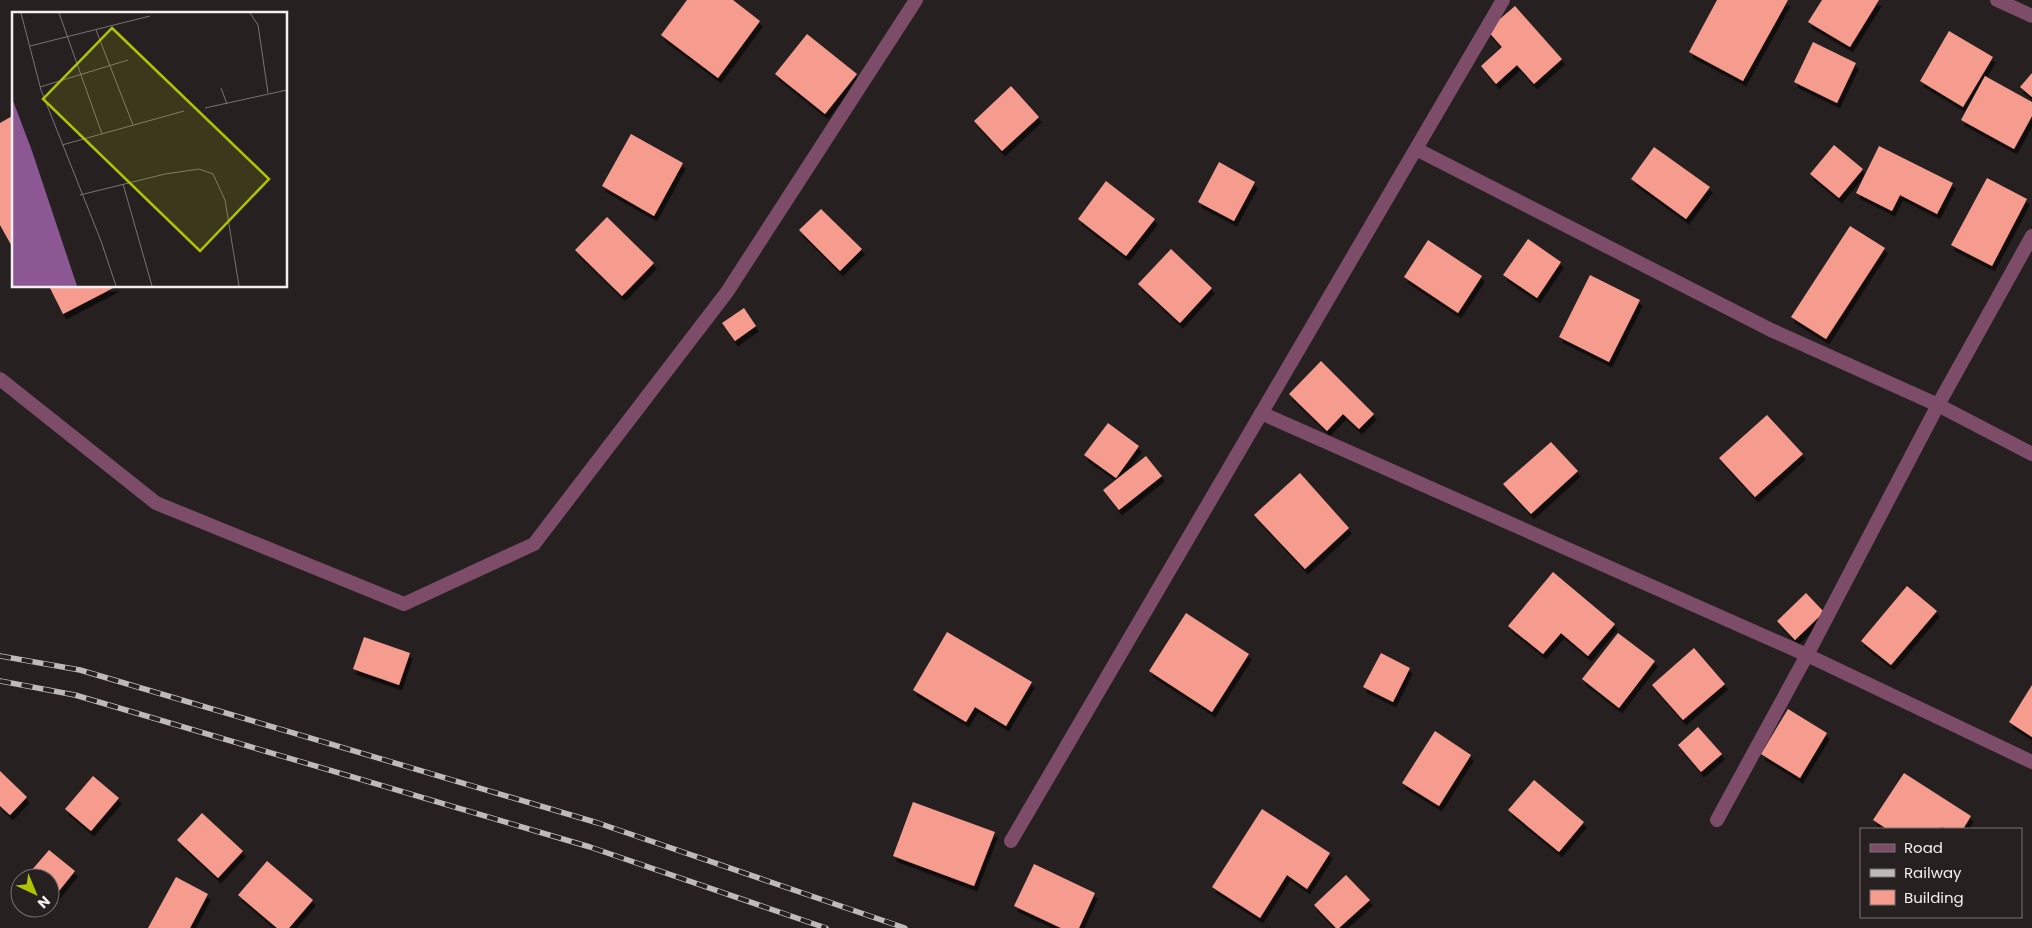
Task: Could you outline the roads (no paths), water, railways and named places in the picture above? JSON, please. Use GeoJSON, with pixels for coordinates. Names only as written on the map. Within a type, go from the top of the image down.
{"type":"FeatureCollection","features":[{"type":"Feature","properties":{"kind":"street"},"geometry":{"type":"LineString","coordinates":[[0,379],[156,503],[404,604],[534,544],[727,292],[916,0]]}},
{"type":"Feature","properties":{"kind":"street"},"geometry":{"type":"LineString","coordinates":[[1011,841],[1503,0]]}},
{"type":"Feature","properties":{"kind":"street"},"geometry":{"type":"LineString","coordinates":[[1997,0],[2032,16]]}},
{"type":"Feature","properties":{"kind":"street"},"geometry":{"type":"LineString","coordinates":[[1416,149],[1771,330],[1938,405],[2032,454]]}},
{"type":"Feature","properties":{"kind":"street"},"geometry":{"type":"LineString","coordinates":[[1717,820],[1807,655],[1938,405],[2032,236]]}},
{"type":"Feature","properties":{"kind":"street"},"geometry":{"type":"LineString","coordinates":[[1261,413],[1807,655],[2032,762]]}},
{"type":"Feature","properties":{"kind":"railway"},"geometry":{"type":"LineString","coordinates":[[0,656],[80,670],[598,823],[905,928]]}},
{"type":"Feature","properties":{"kind":"railway"},"geometry":{"type":"LineString","coordinates":[[0,681],[75,695],[590,847],[826,928]]}}]}
